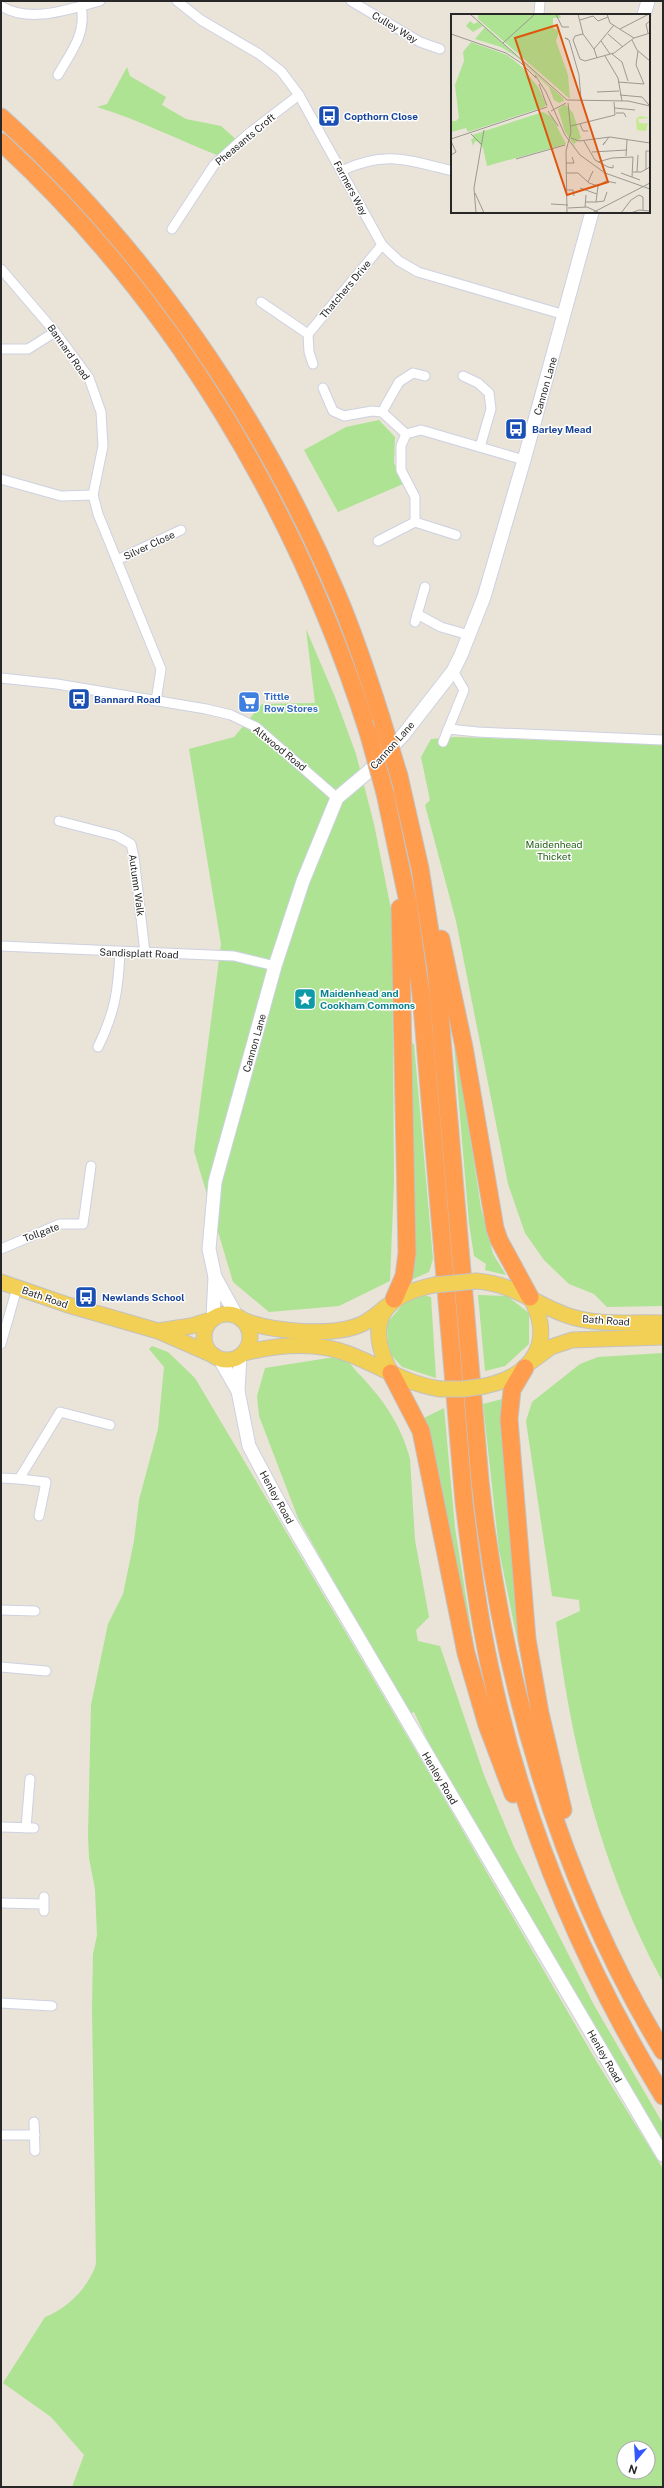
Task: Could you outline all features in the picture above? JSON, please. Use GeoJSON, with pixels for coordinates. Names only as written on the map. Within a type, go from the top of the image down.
{"type":"FeatureCollection","features":[{"type":"Feature","properties":{"kind":"highway"},"geometry":{"type":"LineString","coordinates":[[1,117],[47,161],[123,245],[196,340],[238,404],[286,487],[337,594],[382,717],[399,776],[420,868],[451,979],[495,1228],[499,1240],[530,1297]]}},
{"type":"Feature","properties":{"kind":"highway"},"geometry":{"type":"LineString","coordinates":[[1,142],[70,211],[111,258],[179,346],[234,432],[278,510],[302,558],[350,676],[385,793],[414,936],[459,1448],[472,1569],[499,1707],[522,1792],[549,1867],[596,1976],[630,2041],[663,2096]]}},
{"type":"Feature","properties":{"kind":"highway"},"geometry":{"type":"LineString","coordinates":[[390,1303],[404,1276],[407,1253],[401,866]]}},
{"type":"Feature","properties":{"kind":"highway"},"geometry":{"type":"LineString","coordinates":[[420,868],[440,1011],[470,1372],[489,1551],[506,1644],[525,1722],[555,1817],[584,1893],[638,2009],[663,2051]]}},
{"type":"Feature","properties":{"kind":"highway"},"geometry":{"type":"LineString","coordinates":[[528,1365],[512,1390],[509,1419],[523,1602],[540,1713],[584,1893]]}},
{"type":"Feature","properties":{"kind":"highway"},"geometry":{"type":"LineString","coordinates":[[391,1373],[420,1431],[450,1586],[466,1652],[487,1726],[517,1806],[549,1867]]}},
{"type":"Feature","properties":{"kind":"main road"},"geometry":{"type":"LineString","coordinates":[[476,1281],[508,1286],[530,1297],[538,1314],[541,1328],[539,1346],[528,1365],[504,1381],[485,1386],[463,1389],[440,1389],[413,1383],[348,1354],[326,1348],[278,1346],[242,1354],[227,1360],[217,1357],[208,1350],[204,1337],[205,1328],[212,1319],[224,1313],[240,1317],[270,1329],[340,1330],[361,1324],[390,1303],[434,1286],[476,1281]]}},
{"type":"Feature","properties":{"kind":"main road","name":"Bath Road"},"geometry":{"type":"LineString","coordinates":[[1,1282],[68,1305],[158,1331],[217,1357]]}},
{"type":"Feature","properties":{"kind":"main road","name":"Bath Road"},"geometry":{"type":"LineString","coordinates":[[530,1297],[554,1310],[584,1320],[663,1323]]}},
{"type":"Feature","properties":{"kind":"main road"},"geometry":{"type":"LineString","coordinates":[[390,1303],[381,1321],[378,1337],[383,1358],[391,1373]]}},
{"type":"Feature","properties":{"kind":"main road"},"geometry":{"type":"LineString","coordinates":[[240,1317],[250,1334],[249,1344],[242,1354]]}},
{"type":"Feature","properties":{"kind":"main road","name":"Bath Road"},"geometry":{"type":"LineString","coordinates":[[158,1331],[191,1326],[212,1319]]}},
{"type":"Feature","properties":{"kind":"main road","name":"Bath Road"},"geometry":{"type":"LineString","coordinates":[[528,1365],[551,1347],[572,1340],[663,1337]]}},
{"type":"Feature","properties":{"kind":"street"},"geometry":{"type":"LineString","coordinates":[[1,6],[27,15],[100,1]]}},
{"type":"Feature","properties":{"kind":"street","name":"Farmers Way"},"geometry":{"type":"LineString","coordinates":[[177,1],[201,20],[259,54],[282,71],[299,95],[382,244],[399,261],[418,272],[565,315]]}},
{"type":"Feature","properties":{"kind":"street","name":"Culley Way"},"geometry":{"type":"LineString","coordinates":[[351,1],[420,42],[440,49]]}},
{"type":"Feature","properties":{"kind":"street"},"geometry":{"type":"LineString","coordinates":[[539,14],[540,1]]}},
{"type":"Feature","properties":{"kind":"street"},"geometry":{"type":"LineString","coordinates":[[644,14],[648,1]]}},
{"type":"Feature","properties":{"kind":"street"},"geometry":{"type":"LineString","coordinates":[[58,75],[79,39],[84,19],[80,6]]}},
{"type":"Feature","properties":{"kind":"street","name":"Pheasants Croft"},"geometry":{"type":"LineString","coordinates":[[172,229],[214,165],[248,134],[299,95]]}},
{"type":"Feature","properties":{"kind":"street"},"geometry":{"type":"LineString","coordinates":[[341,171],[354,164],[383,157],[392,157],[451,171]]}},
{"type":"Feature","properties":{"kind":"street","name":"Cannon Lane"},"geometry":{"type":"LineString","coordinates":[[212,1319],[215,1277],[209,1249],[216,1182],[276,966],[303,881],[337,798],[364,776],[404,734],[453,671],[469,635],[484,597],[524,460],[592,213]]}},
{"type":"Feature","properties":{"kind":"street","name":"Thatchers Drive"},"geometry":{"type":"LineString","coordinates":[[308,334],[382,244]]}},
{"type":"Feature","properties":{"kind":"street","name":"Bannard Road"},"geometry":{"type":"LineString","coordinates":[[1,269],[55,332],[89,378],[100,412],[102,446],[93,495]]}},
{"type":"Feature","properties":{"kind":"street"},"geometry":{"type":"LineString","coordinates":[[261,302],[308,334],[309,352],[313,364]]}},
{"type":"Feature","properties":{"kind":"street"},"geometry":{"type":"LineString","coordinates":[[1,349],[28,349],[55,332]]}},
{"type":"Feature","properties":{"kind":"street"},"geometry":{"type":"LineString","coordinates":[[382,412],[399,382],[413,373],[425,376]]}},
{"type":"Feature","properties":{"kind":"street"},"geometry":{"type":"LineString","coordinates":[[463,376],[478,382],[490,393],[491,409],[480,447]]}},
{"type":"Feature","properties":{"kind":"street"},"geometry":{"type":"LineString","coordinates":[[323,388],[333,411],[344,416],[372,411],[382,412],[406,434]]}},
{"type":"Feature","properties":{"kind":"street"},"geometry":{"type":"LineString","coordinates":[[406,434],[421,430],[524,460]]}},
{"type":"Feature","properties":{"kind":"street"},"geometry":{"type":"LineString","coordinates":[[406,434],[401,446],[400,470],[415,497],[414,522]]}},
{"type":"Feature","properties":{"kind":"street"},"geometry":{"type":"LineString","coordinates":[[1,479],[61,496],[93,495],[117,560],[161,669],[156,701]]}},
{"type":"Feature","properties":{"kind":"street"},"geometry":{"type":"LineString","coordinates":[[378,541],[414,522],[456,535]]}},
{"type":"Feature","properties":{"kind":"street","name":"Silver Close"},"geometry":{"type":"LineString","coordinates":[[117,560],[181,530]]}},
{"type":"Feature","properties":{"kind":"street"},"geometry":{"type":"LineString","coordinates":[[425,587],[416,618],[469,635]]}},
{"type":"Feature","properties":{"kind":"street"},"geometry":{"type":"LineString","coordinates":[[443,742],[464,690],[453,671]]}},
{"type":"Feature","properties":{"kind":"street","name":"Altwood Road"},"geometry":{"type":"LineString","coordinates":[[1,678],[57,684],[231,715],[256,727],[337,798]]}},
{"type":"Feature","properties":{"kind":"street"},"geometry":{"type":"LineString","coordinates":[[448,729],[478,732],[663,740]]}},
{"type":"Feature","properties":{"kind":"street","name":"Autumn Walk"},"geometry":{"type":"LineString","coordinates":[[59,821],[117,836],[131,844],[134,857],[145,953]]}},
{"type":"Feature","properties":{"kind":"street","name":"Sandisplatt Road"},"geometry":{"type":"LineString","coordinates":[[1,946],[120,953],[234,956],[276,966]]}},
{"type":"Feature","properties":{"kind":"street"},"geometry":{"type":"LineString","coordinates":[[98,1047],[111,1021],[118,993],[120,953]]}},
{"type":"Feature","properties":{"kind":"street","name":"Tollgate"},"geometry":{"type":"LineString","coordinates":[[1,1249],[60,1224],[83,1224],[91,1166]]}},
{"type":"Feature","properties":{"kind":"street","name":"Cannon Lane"},"geometry":{"type":"LineString","coordinates":[[215,1277],[240,1317]]}},
{"type":"Feature","properties":{"kind":"street"},"geometry":{"type":"LineString","coordinates":[[1,1344],[17,1288]]}},
{"type":"Feature","properties":{"kind":"street","name":"Henley Road"},"geometry":{"type":"LineString","coordinates":[[242,1354],[238,1391],[249,1446],[281,1506],[663,2156]]}},
{"type":"Feature","properties":{"kind":"street","name":"Henley Road"},"geometry":{"type":"LineString","coordinates":[[217,1357],[238,1391]]}},
{"type":"Feature","properties":{"kind":"street"},"geometry":{"type":"LineString","coordinates":[[19,1479],[60,1412],[110,1425]]}},
{"type":"Feature","properties":{"kind":"street"},"geometry":{"type":"LineString","coordinates":[[1,1478],[46,1482],[39,1516]]}},
{"type":"Feature","properties":{"kind":"street"},"geometry":{"type":"LineString","coordinates":[[1,1610],[35,1611]]}},
{"type":"Feature","properties":{"kind":"street"},"geometry":{"type":"LineString","coordinates":[[1,1667],[46,1671]]}},
{"type":"Feature","properties":{"kind":"street"},"geometry":{"type":"LineString","coordinates":[[1,1827],[30,1828],[30,1778]]}},
{"type":"Feature","properties":{"kind":"street"},"geometry":{"type":"LineString","coordinates":[[1,1904],[43,1904]]}},
{"type":"Feature","properties":{"kind":"street"},"geometry":{"type":"LineString","coordinates":[[1,2003],[52,2006]]}},
{"type":"Feature","properties":{"kind":"street"},"geometry":{"type":"LineString","coordinates":[[34,2122],[36,2135],[35,2151]]}},
{"type":"Feature","properties":{"kind":"street"},"geometry":{"type":"LineString","coordinates":[[1,2135],[36,2135]]}},
{"type":"Feature","properties":{"kind":"green space"},"geometry":{"type":"Polygon","coordinates":[[[127,67],[130,76],[166,97],[162,105],[186,119],[221,126],[239,142],[222,157],[129,118],[97,107],[107,104],[127,67]]]}},
{"type":"Feature","properties":{"kind":"green space"},"geometry":{"type":"Polygon","coordinates":[[[379,420],[395,437],[394,463],[403,484],[338,512],[304,450],[346,427],[379,420]]]}},
{"type":"Feature","properties":{"kind":"green space"},"geometry":{"type":"Polygon","coordinates":[[[306,629],[335,697],[356,754],[374,824],[392,914],[394,1181],[390,1281],[339,1306],[269,1312],[233,1282],[194,1151],[221,944],[189,749],[234,737],[262,704],[315,703],[306,629]]]}},
{"type":"Feature","properties":{"kind":"green space","name":"Maidenhead Thicket"},"geometry":{"type":"Polygon","coordinates":[[[455,737],[663,744],[663,1306],[607,1307],[594,1294],[569,1284],[544,1260],[525,1233],[508,1184],[456,921],[425,805],[430,800],[421,757],[431,739],[455,737]]]}},
{"type":"Feature","properties":{"kind":"green space"},"geometry":{"type":"Polygon","coordinates":[[[411,1043],[414,1044],[433,1259],[429,1272],[411,1280],[411,1043]]]}},
{"type":"Feature","properties":{"kind":"green space"},"geometry":{"type":"Polygon","coordinates":[[[456,1044],[481,1208],[493,1254],[506,1275],[485,1270],[486,1264],[474,1256],[469,1223],[454,1045],[456,1044]]]}},
{"type":"Feature","properties":{"kind":"green space"},"geometry":{"type":"Polygon","coordinates":[[[419,1294],[431,1297],[436,1378],[402,1367],[388,1351],[387,1323],[404,1303],[419,1294]]]}},
{"type":"Feature","properties":{"kind":"green space"},"geometry":{"type":"Polygon","coordinates":[[[478,1295],[507,1296],[529,1313],[529,1344],[505,1366],[485,1371],[478,1295]]]}},
{"type":"Feature","properties":{"kind":"green space"},"geometry":{"type":"Polygon","coordinates":[[[152,1346],[168,1352],[195,1378],[445,1800],[598,2064],[663,2169],[663,2487],[72,2487],[84,2455],[51,2417],[3,2383],[45,2317],[61,2309],[83,2289],[93,2273],[96,2264],[92,2008],[93,1954],[97,1935],[95,1889],[89,1858],[88,1835],[91,1705],[108,1624],[123,1594],[134,1541],[139,1500],[158,1429],[164,1367],[149,1349],[152,1346]]]}},
{"type":"Feature","properties":{"kind":"green space"},"geometry":{"type":"Polygon","coordinates":[[[663,1353],[663,1982],[642,1940],[606,1852],[580,1762],[562,1669],[556,1622],[580,1611],[579,1600],[552,1596],[526,1421],[532,1402],[580,1364],[598,1357],[663,1353]]]}},
{"type":"Feature","properties":{"kind":"green space"},"geometry":{"type":"Polygon","coordinates":[[[341,1356],[374,1390],[389,1411],[396,1422],[410,1459],[415,1540],[429,1617],[416,1630],[418,1641],[440,1646],[484,1775],[514,1847],[594,2005],[663,2124],[663,2141],[440,1767],[414,1712],[409,1714],[298,1518],[259,1416],[257,1396],[265,1368],[341,1356]]]}},
{"type":"Feature","properties":{"kind":"green space"},"geometry":{"type":"Polygon","coordinates":[[[502,1399],[504,1443],[530,1703],[499,1550],[483,1404],[502,1399]]]}},
{"type":"Feature","properties":{"kind":"green space"},"geometry":{"type":"Polygon","coordinates":[[[444,1408],[455,1528],[479,1678],[422,1419],[444,1408]]]}},
{"type":"Feature","properties":{"kind":"place","name":"Copthorn Close"},"geometry":{"type":"Point","coordinates":[329,116]}},
{"type":"Feature","properties":{"kind":"place","name":"Barley Mead"},"geometry":{"type":"Point","coordinates":[516,429]}},
{"type":"Feature","properties":{"kind":"place","name":"Bannard Road"},"geometry":{"type":"Point","coordinates":[79,699]}},
{"type":"Feature","properties":{"kind":"place","name":"Tittle Row Stores"},"geometry":{"type":"Point","coordinates":[249,702]}},
{"type":"Feature","properties":{"kind":"place","name":"Maidenhead and Cookham Commons"},"geometry":{"type":"Point","coordinates":[305,999]}},
{"type":"Feature","properties":{"kind":"place","name":"Newlands School"},"geometry":{"type":"Point","coordinates":[86,1297]}}]}
